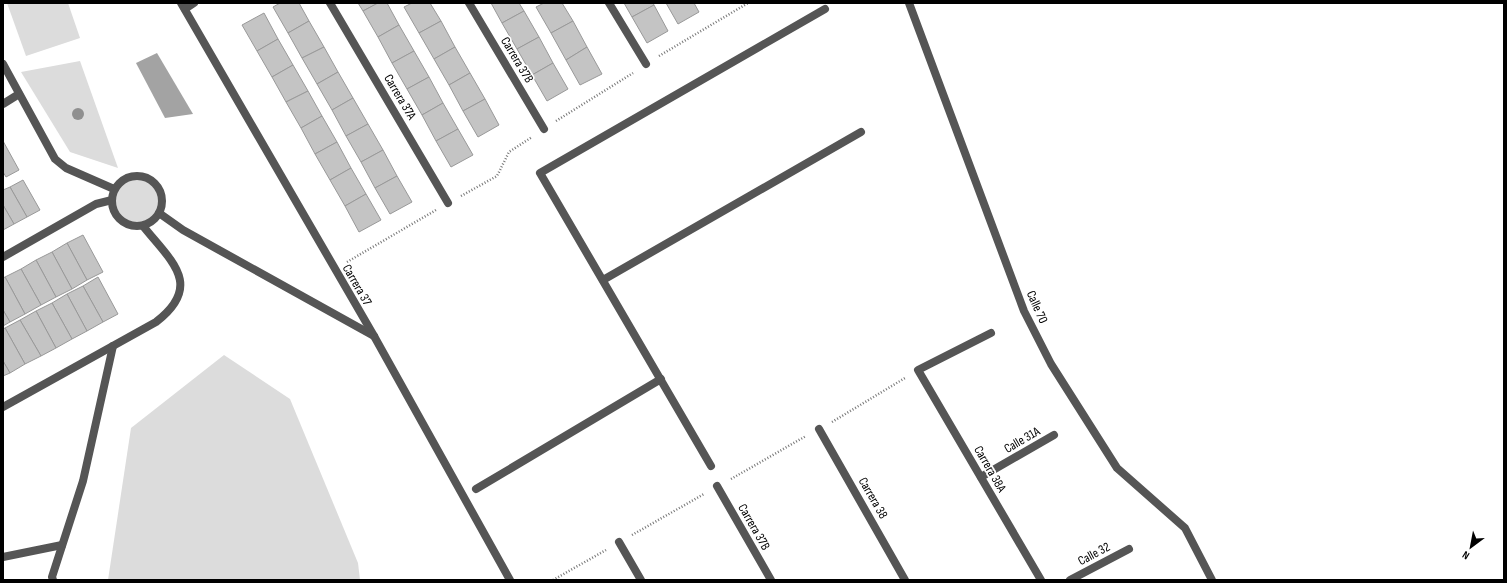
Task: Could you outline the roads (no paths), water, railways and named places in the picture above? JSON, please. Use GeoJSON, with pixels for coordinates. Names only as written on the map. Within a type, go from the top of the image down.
{"type":"FeatureCollection","features":[{"type":"Feature","properties":{"kind":"street"},"geometry":{"type":"LineString","coordinates":[[183,6],[194,3]]}},
{"type":"Feature","properties":{"kind":"street","name":"Carrera 37A"},"geometry":{"type":"LineString","coordinates":[[330,3],[448,203]]}},
{"type":"Feature","properties":{"kind":"street","name":"Carrera 37B"},"geometry":{"type":"LineString","coordinates":[[469,3],[544,128]]}},
{"type":"Feature","properties":{"kind":"street"},"geometry":{"type":"LineString","coordinates":[[609,3],[646,64]]}},
{"type":"Feature","properties":{"kind":"street","name":"Calle 70"},"geometry":{"type":"LineString","coordinates":[[909,3],[1024,311],[1051,364],[1117,468],[1185,528],[1212,580]]}},
{"type":"Feature","properties":{"kind":"street","name":"Carrera 37"},"geometry":{"type":"LineString","coordinates":[[183,6],[374,336],[510,580]]}},
{"type":"Feature","properties":{"kind":"street"},"geometry":{"type":"LineString","coordinates":[[711,466],[540,173],[825,9]]}},
{"type":"Feature","properties":{"kind":"street"},"geometry":{"type":"LineString","coordinates":[[3,64],[54,160],[66,168],[114,189]]}},
{"type":"Feature","properties":{"kind":"street"},"geometry":{"type":"LineString","coordinates":[[3,104],[20,94]]}},
{"type":"Feature","properties":{"kind":"street"},"geometry":{"type":"LineString","coordinates":[[603,280],[861,132]]}},
{"type":"Feature","properties":{"kind":"street"},"geometry":{"type":"LineString","coordinates":[[136,176],[148,179],[158,188],[162,200],[159,212],[153,221],[143,226],[134,226],[125,223],[118,217],[113,209],[112,200],[114,189],[123,180],[136,176]]}},
{"type":"Feature","properties":{"kind":"street"},"geometry":{"type":"LineString","coordinates":[[3,257],[96,204],[112,200]]}},
{"type":"Feature","properties":{"kind":"street"},"geometry":{"type":"LineString","coordinates":[[159,212],[183,230],[374,336]]}},
{"type":"Feature","properties":{"kind":"street"},"geometry":{"type":"LineString","coordinates":[[3,407],[156,322],[170,311],[177,300],[182,285],[175,266],[143,226]]}},
{"type":"Feature","properties":{"kind":"street","name":"Carrera 38A"},"geometry":{"type":"LineString","coordinates":[[992,333],[918,370],[1042,580]]}},
{"type":"Feature","properties":{"kind":"street"},"geometry":{"type":"LineString","coordinates":[[53,580],[52,577],[83,481],[113,346]]}},
{"type":"Feature","properties":{"kind":"street"},"geometry":{"type":"LineString","coordinates":[[476,490],[661,379]]}},
{"type":"Feature","properties":{"kind":"street","name":"Carrera 38"},"geometry":{"type":"LineString","coordinates":[[819,429],[905,580]]}},
{"type":"Feature","properties":{"kind":"street","name":"Calle 31A"},"geometry":{"type":"LineString","coordinates":[[981,477],[1054,435]]}},
{"type":"Feature","properties":{"kind":"street","name":"Carrera 37B"},"geometry":{"type":"LineString","coordinates":[[717,486],[771,580]]}},
{"type":"Feature","properties":{"kind":"street"},"geometry":{"type":"LineString","coordinates":[[620,542],[641,580]]}},
{"type":"Feature","properties":{"kind":"street"},"geometry":{"type":"LineString","coordinates":[[3,557],[62,545]]}},
{"type":"Feature","properties":{"kind":"street","name":"Calle 32"},"geometry":{"type":"LineString","coordinates":[[1070,580],[1129,549]]}}]}
